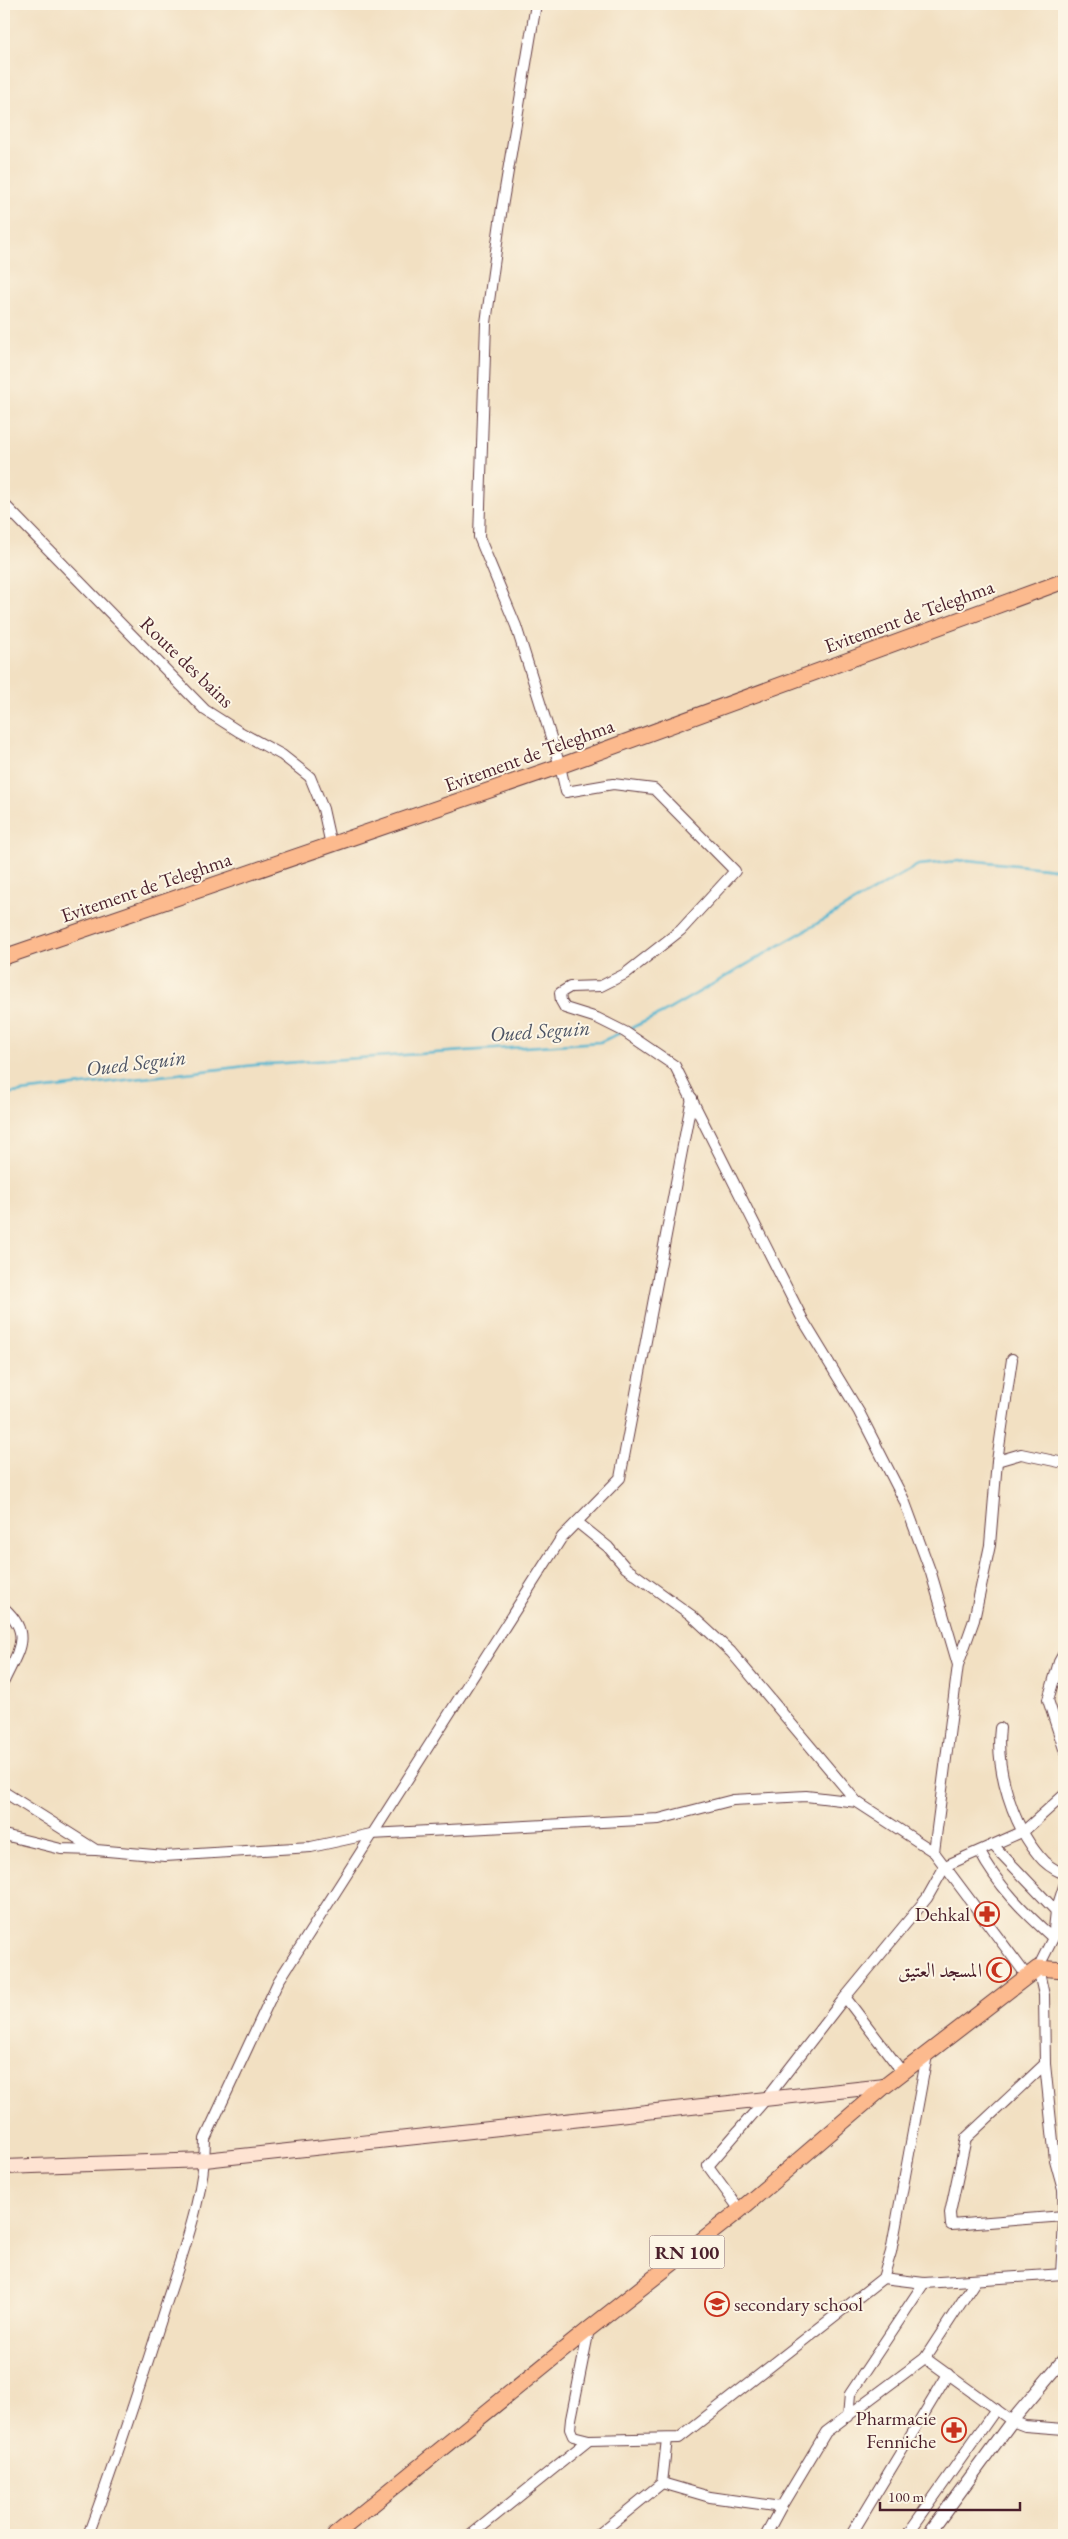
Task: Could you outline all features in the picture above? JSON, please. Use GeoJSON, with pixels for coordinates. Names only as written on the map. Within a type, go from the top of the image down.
{"type":"FeatureCollection","features":[{"type":"Feature","properties":{"kind":"main road","name":"Evitement de Teleghma"},"geometry":{"type":"LineString","coordinates":[[4,957],[560,766],[1064,581]]}},
{"type":"Feature","properties":{"kind":"main road"},"geometry":{"type":"LineString","coordinates":[[1032,1972],[1064,1970]]}},
{"type":"Feature","properties":{"kind":"main road","name":"RN 100"},"geometry":{"type":"LineString","coordinates":[[335,2535],[589,2329],[740,2210],[885,2086],[1032,1972]]}},
{"type":"Feature","properties":{"kind":"main road"},"geometry":{"type":"LineString","coordinates":[[4,2167],[205,2160],[885,2086]]}},
{"type":"Feature","properties":{"kind":"street"},"geometry":{"type":"LineString","coordinates":[[536,4],[502,207],[486,323],[479,537],[516,626],[560,766],[566,792],[613,784],[654,788],[735,871],[681,930],[625,974],[601,986],[570,987],[560,993],[561,1001],[565,1008],[597,1018],[648,1046],[675,1066],[803,1320],[860,1412],[904,1500],[931,1574],[958,1666]]}},
{"type":"Feature","properties":{"kind":"street","name":"Route des bains"},"geometry":{"type":"LineString","coordinates":[[4,504],[205,710],[282,755],[310,777],[323,809],[331,845]]}},
{"type":"Feature","properties":{"kind":"street"},"geometry":{"type":"LineString","coordinates":[[88,2535],[126,2433],[187,2239],[205,2160],[205,2139],[278,1982],[557,1545],[620,1478],[692,1098]]}},
{"type":"Feature","properties":{"kind":"street"},"geometry":{"type":"LineString","coordinates":[[934,1852],[958,1666],[974,1620],[990,1545],[997,1461],[1012,1359]]}},
{"type":"Feature","properties":{"kind":"street"},"geometry":{"type":"LineString","coordinates":[[997,1461],[1021,1454],[1064,1464]]}},
{"type":"Feature","properties":{"kind":"street"},"geometry":{"type":"LineString","coordinates":[[577,1522],[608,1547],[626,1568],[691,1614],[731,1652],[857,1802],[934,1852],[1032,1972],[1044,1995],[1045,2064],[1055,2160],[1062,2189],[1064,2217],[1063,2274],[924,2283],[883,2278]]}},
{"type":"Feature","properties":{"kind":"street"},"geometry":{"type":"LineString","coordinates":[[4,1608],[14,1618],[22,1631],[20,1646],[4,1682]]}},
{"type":"Feature","properties":{"kind":"street"},"geometry":{"type":"LineString","coordinates":[[1064,1653],[1059,1662],[1048,1700],[1064,1749]]}},
{"type":"Feature","properties":{"kind":"street"},"geometry":{"type":"LineString","coordinates":[[1000,1728],[998,1749],[1003,1778],[1014,1812],[1040,1858],[1064,1874]]}},
{"type":"Feature","properties":{"kind":"street"},"geometry":{"type":"LineString","coordinates":[[4,1792],[96,1850]]}},
{"type":"Feature","properties":{"kind":"street"},"geometry":{"type":"LineString","coordinates":[[740,2210],[708,2166],[766,2099],[845,1997],[927,1898],[945,1866],[1024,1831],[1064,1795]]}},
{"type":"Feature","properties":{"kind":"street"},"geometry":{"type":"LineString","coordinates":[[4,1835],[62,1849],[165,1856],[311,1847],[371,1834],[659,1819],[742,1800],[806,1796],[857,1802]]}},
{"type":"Feature","properties":{"kind":"street"},"geometry":{"type":"LineString","coordinates":[[993,1845],[1056,1911]]}},
{"type":"Feature","properties":{"kind":"street"},"geometry":{"type":"LineString","coordinates":[[980,1852],[988,1868],[1008,1892],[1030,1917],[1053,1938]]}},
{"type":"Feature","properties":{"kind":"street"},"geometry":{"type":"LineString","coordinates":[[1032,1972],[1053,1938],[1056,1911],[1064,1886]]}},
{"type":"Feature","properties":{"kind":"street"},"geometry":{"type":"LineString","coordinates":[[845,1997],[904,2072]]}},
{"type":"Feature","properties":{"kind":"street"},"geometry":{"type":"LineString","coordinates":[[589,2329],[570,2429],[573,2436],[589,2440],[666,2440],[679,2438],[692,2430],[883,2278],[891,2252],[927,2055]]}},
{"type":"Feature","properties":{"kind":"street"},"geometry":{"type":"LineString","coordinates":[[1045,2064],[966,2138],[950,2213],[951,2225],[1064,2217]]}},
{"type":"Feature","properties":{"kind":"street"},"geometry":{"type":"LineString","coordinates":[[766,2535],[826,2432],[925,2358],[976,2280]]}},
{"type":"Feature","properties":{"kind":"street"},"geometry":{"type":"LineString","coordinates":[[848,2417],[850,2394],[924,2283]]}},
{"type":"Feature","properties":{"kind":"street"},"geometry":{"type":"LineString","coordinates":[[925,2358],[1012,2421],[1026,2426],[1064,2429]]}},
{"type":"Feature","properties":{"kind":"street"},"geometry":{"type":"LineString","coordinates":[[928,2535],[1012,2421],[1064,2359]]}},
{"type":"Feature","properties":{"kind":"street"},"geometry":{"type":"LineString","coordinates":[[852,2535],[948,2374]]}},
{"type":"Feature","properties":{"kind":"street"},"geometry":{"type":"LineString","coordinates":[[907,2535],[996,2409]]}},
{"type":"Feature","properties":{"kind":"street"},"geometry":{"type":"LineString","coordinates":[[471,2535],[589,2440]]}},
{"type":"Feature","properties":{"kind":"street"},"geometry":{"type":"LineString","coordinates":[[598,2535],[662,2483],[666,2440]]}},
{"type":"Feature","properties":{"kind":"street"},"geometry":{"type":"LineString","coordinates":[[662,2483],[710,2497],[781,2507]]}},
{"type":"Feature","properties":{"kind":"waterway","name":"Oued Seguin"},"geometry":{"type":"LineString","coordinates":[[627,1030],[663,1013],[918,865],[968,860],[1064,870]]}},
{"type":"Feature","properties":{"kind":"waterway","name":"Oued Seguin"},"geometry":{"type":"LineString","coordinates":[[4,1094],[255,1065],[600,1042],[620,1033]]}},
{"type":"Feature","properties":{"kind":"place","name":"Dehkal"},"geometry":{"type":"Point","coordinates":[987,1914]}},
{"type":"Feature","properties":{"kind":"place","name":"المسجد العتيق"},"geometry":{"type":"Point","coordinates":[999,1970]}},
{"type":"Feature","properties":{"kind":"place","name":"secondary school"},"geometry":{"type":"Point","coordinates":[717,2304]}},
{"type":"Feature","properties":{"kind":"place","name":"Pharmacie Fenniche"},"geometry":{"type":"Point","coordinates":[954,2430]}}]}
